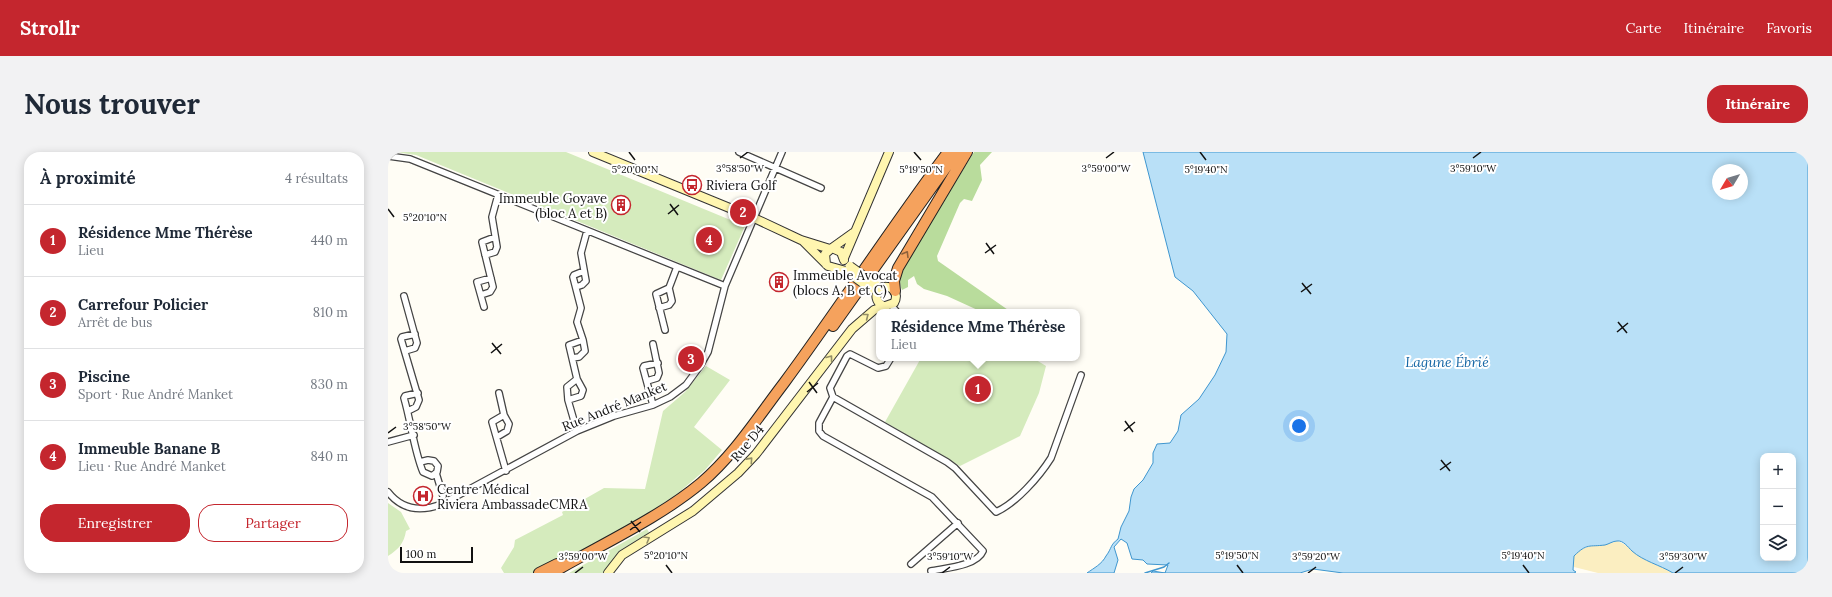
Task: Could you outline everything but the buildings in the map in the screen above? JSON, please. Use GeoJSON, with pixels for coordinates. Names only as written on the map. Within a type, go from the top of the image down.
{"type":"FeatureCollection","features":[{"type":"Feature","properties":{"kind":"highway"},"geometry":{"type":"LineString","coordinates":[[552,573],[660,512],[702,482],[724,461],[813,343],[948,152]]}},
{"type":"Feature","properties":{"kind":"highway"},"geometry":{"type":"LineString","coordinates":[[564,573],[662,517],[706,487],[729,465],[819,346],[957,152]]}},
{"type":"Feature","properties":{"kind":"highway"},"geometry":{"type":"LineString","coordinates":[[895,291],[894,281],[898,268],[967,152]]}},
{"type":"Feature","properties":{"kind":"highway"},"geometry":{"type":"LineString","coordinates":[[539,573],[604,543]]}},
{"type":"Feature","properties":{"kind":"main road"},"geometry":{"type":"LineString","coordinates":[[593,152],[754,218],[801,240],[841,252],[846,264],[876,289],[877,301],[890,308],[896,299],[895,291],[888,286],[876,289]]}},
{"type":"Feature","properties":{"kind":"main road"},"geometry":{"type":"LineString","coordinates":[[846,264],[854,232],[889,152]]}},
{"type":"Feature","properties":{"kind":"main road"},"geometry":{"type":"LineString","coordinates":[[826,264],[825,254],[854,232]]}},
{"type":"Feature","properties":{"kind":"main road"},"geometry":{"type":"LineString","coordinates":[[801,240],[831,268],[837,268],[846,264]]}},
{"type":"Feature","properties":{"kind":"main road","name":"Rue D4"},"geometry":{"type":"LineString","coordinates":[[608,573],[622,555],[693,511],[738,473],[756,454],[852,329],[864,316],[876,312]]}},
{"type":"Feature","properties":{"kind":"street"},"geometry":{"type":"LineString","coordinates":[[739,152],[821,188]]}},
{"type":"Feature","properties":{"kind":"street","name":"Rue André Manket"},"geometry":{"type":"LineString","coordinates":[[388,492],[403,505],[412,508],[431,508],[442,504],[577,431],[614,416],[653,405],[679,391],[692,378],[700,366],[713,338],[725,286],[782,152]]}},
{"type":"Feature","properties":{"kind":"street"},"geometry":{"type":"LineString","coordinates":[[388,156],[410,159],[725,286]]}},
{"type":"Feature","properties":{"kind":"street"},"geometry":{"type":"LineString","coordinates":[[485,255],[496,250],[496,237],[492,217],[498,195]]}},
{"type":"Feature","properties":{"kind":"street"},"geometry":{"type":"LineString","coordinates":[[576,287],[582,285],[586,281],[581,253],[587,231]]}},
{"type":"Feature","properties":{"kind":"street"},"geometry":{"type":"LineString","coordinates":[[481,295],[492,290],[491,278],[482,242],[496,237]]}},
{"type":"Feature","properties":{"kind":"street"},"geometry":{"type":"LineString","coordinates":[[659,308],[669,305],[672,301],[669,288],[677,267]]}},
{"type":"Feature","properties":{"kind":"street"},"geometry":{"type":"LineString","coordinates":[[572,358],[579,357],[583,354],[585,348],[584,340],[577,322],[581,308],[573,276],[584,271]]}},
{"type":"Feature","properties":{"kind":"street"},"geometry":{"type":"LineString","coordinates":[[484,307],[477,282],[491,278]]}},
{"type":"Feature","properties":{"kind":"street"},"geometry":{"type":"LineString","coordinates":[[665,330],[656,294],[669,288]]}},
{"type":"Feature","properties":{"kind":"street"},"geometry":{"type":"LineString","coordinates":[[404,296],[416,334],[416,346],[405,351]]}},
{"type":"Feature","properties":{"kind":"street"},"geometry":{"type":"LineString","coordinates":[[408,411],[416,407],[419,403],[418,393],[402,337],[416,334]]}},
{"type":"Feature","properties":{"kind":"street"},"geometry":{"type":"LineString","coordinates":[[568,400],[577,398],[583,393],[577,379],[569,344],[584,340]]}},
{"type":"Feature","properties":{"kind":"street"},"geometry":{"type":"LineString","coordinates":[[647,381],[658,376],[658,363],[652,344]]}},
{"type":"Feature","properties":{"kind":"street"},"geometry":{"type":"LineString","coordinates":[[889,361],[886,366],[878,368],[852,354],[847,356],[830,388],[833,397],[956,468],[996,512],[1025,490],[1045,468],[1051,458],[1081,375]]}},
{"type":"Feature","properties":{"kind":"street"},"geometry":{"type":"LineString","coordinates":[[653,405],[644,367],[658,363]]}},
{"type":"Feature","properties":{"kind":"street"},"geometry":{"type":"LineString","coordinates":[[577,379],[568,386],[568,400],[577,431]]}},
{"type":"Feature","properties":{"kind":"street"},"geometry":{"type":"LineString","coordinates":[[418,393],[404,397],[420,462],[426,475],[432,476],[436,473]]}},
{"type":"Feature","properties":{"kind":"street"},"geometry":{"type":"LineString","coordinates":[[497,437],[504,433],[509,424],[504,416],[499,393]]}},
{"type":"Feature","properties":{"kind":"street"},"geometry":{"type":"LineString","coordinates":[[833,397],[819,423],[819,431],[824,436],[927,494],[938,502],[982,549],[982,554],[971,562],[931,571]]}},
{"type":"Feature","properties":{"kind":"street"},"geometry":{"type":"LineString","coordinates":[[504,416],[492,421],[506,470]]}},
{"type":"Feature","properties":{"kind":"street"},"geometry":{"type":"LineString","coordinates":[[388,442],[414,436]]}},
{"type":"Feature","properties":{"kind":"street"},"geometry":{"type":"LineString","coordinates":[[420,462],[428,460],[434,461],[438,466],[436,473],[443,496]]}},
{"type":"Feature","properties":{"kind":"street"},"geometry":{"type":"LineString","coordinates":[[911,564],[958,523]]}},
{"type":"Feature","properties":{"kind":"green space"},"geometry":{"type":"Polygon","coordinates":[[[395,152],[566,152],[745,226],[721,280],[416,155],[395,152]]]}},
{"type":"Feature","properties":{"kind":"green space"},"geometry":{"type":"Polygon","coordinates":[[[974,152],[992,152],[980,165],[982,180],[972,201],[964,199],[960,203],[937,256],[938,261],[1007,309],[975,309],[947,296],[924,289],[917,284],[914,276],[908,280],[908,287],[902,290],[900,279],[908,260],[974,152]]]}},
{"type":"Feature","properties":{"kind":"green space"},"geometry":{"type":"Polygon","coordinates":[[[919,361],[1038,361],[1046,366],[1039,393],[1020,436],[960,466],[885,422],[919,361]]]}},
{"type":"Feature","properties":{"kind":"green space"},"geometry":{"type":"Polygon","coordinates":[[[706,366],[730,380],[694,427],[722,450],[705,470],[677,494],[639,519],[541,573],[504,573],[501,568],[514,547],[515,540],[563,515],[562,512],[604,488],[645,489],[663,411],[685,392],[706,366]]]}},
{"type":"Feature","properties":{"kind":"green space"},"geometry":{"type":"Polygon","coordinates":[[[388,503],[401,512],[410,529],[406,531],[404,539],[400,545],[388,556],[388,503]]]}},
{"type":"Feature","properties":{"kind":"green space"},"geometry":{"type":"Polygon","coordinates":[[[647,529],[650,534],[619,555],[605,573],[569,573],[647,529]]]}},
{"type":"Feature","properties":{"kind":"sand"},"geometry":{"type":"Polygon","coordinates":[[[1617,541],[1624,544],[1644,559],[1673,573],[1598,573],[1574,567],[1574,555],[1580,551],[1590,546],[1617,541]]]}},
{"type":"Feature","properties":{"kind":"water","name":"Lagune Ébrié"},"geometry":{"type":"Polygon","coordinates":[[[1143,152],[1808,152],[1808,573],[1673,573],[1641,558],[1623,543],[1614,541],[1605,545],[1588,546],[1582,549],[1574,556],[1573,570],[1576,572],[1574,573],[1343,573],[1313,569],[1300,573],[1165,573],[1168,565],[1147,564],[1143,560],[1132,559],[1127,543],[1121,539],[1114,547],[1118,560],[1114,573],[1087,573],[1098,566],[1112,545],[1118,539],[1121,527],[1129,511],[1134,489],[1143,480],[1153,463],[1153,453],[1157,444],[1170,443],[1178,431],[1181,415],[1199,399],[1215,375],[1226,352],[1227,334],[1193,291],[1175,277],[1143,152]]]}},
{"type":"Feature","properties":{"kind":"water"},"geometry":{"type":"Polygon","coordinates":[[[1153,571],[1165,573],[1151,573],[1153,571]]]}},
{"type":"Feature","properties":{"kind":"waterway"},"geometry":{"type":"LineString","coordinates":[[1145,573],[1164,567],[1169,563]]}},
{"type":"Feature","properties":{"kind":"place","name":"Riviera Golf"},"geometry":{"type":"Point","coordinates":[692,185]}},
{"type":"Feature","properties":{"kind":"place","name":"Immeuble Goyave (bloc A et B)"},"geometry":{"type":"Point","coordinates":[621,205]}},
{"type":"Feature","properties":{"kind":"place","name":"Carrefour Policier"},"geometry":{"type":"Point","coordinates":[743,212]}},
{"type":"Feature","properties":{"kind":"place","name":"Immeuble Banane B"},"geometry":{"type":"Point","coordinates":[709,240]}},
{"type":"Feature","properties":{"kind":"place","name":"Immeuble Avocat (blocs A, B et C)"},"geometry":{"type":"Point","coordinates":[779,282]}},
{"type":"Feature","properties":{"kind":"place","name":"Piscine"},"geometry":{"type":"Point","coordinates":[691,359]}},
{"type":"Feature","properties":{"kind":"place","name":"Résidence Mme Thérèse"},"geometry":{"type":"Point","coordinates":[978,389]}},
{"type":"Feature","properties":{"kind":"place","name":"Centre Médical Riviera AmbassadeCMRA"},"geometry":{"type":"Point","coordinates":[423,496]}}]}
